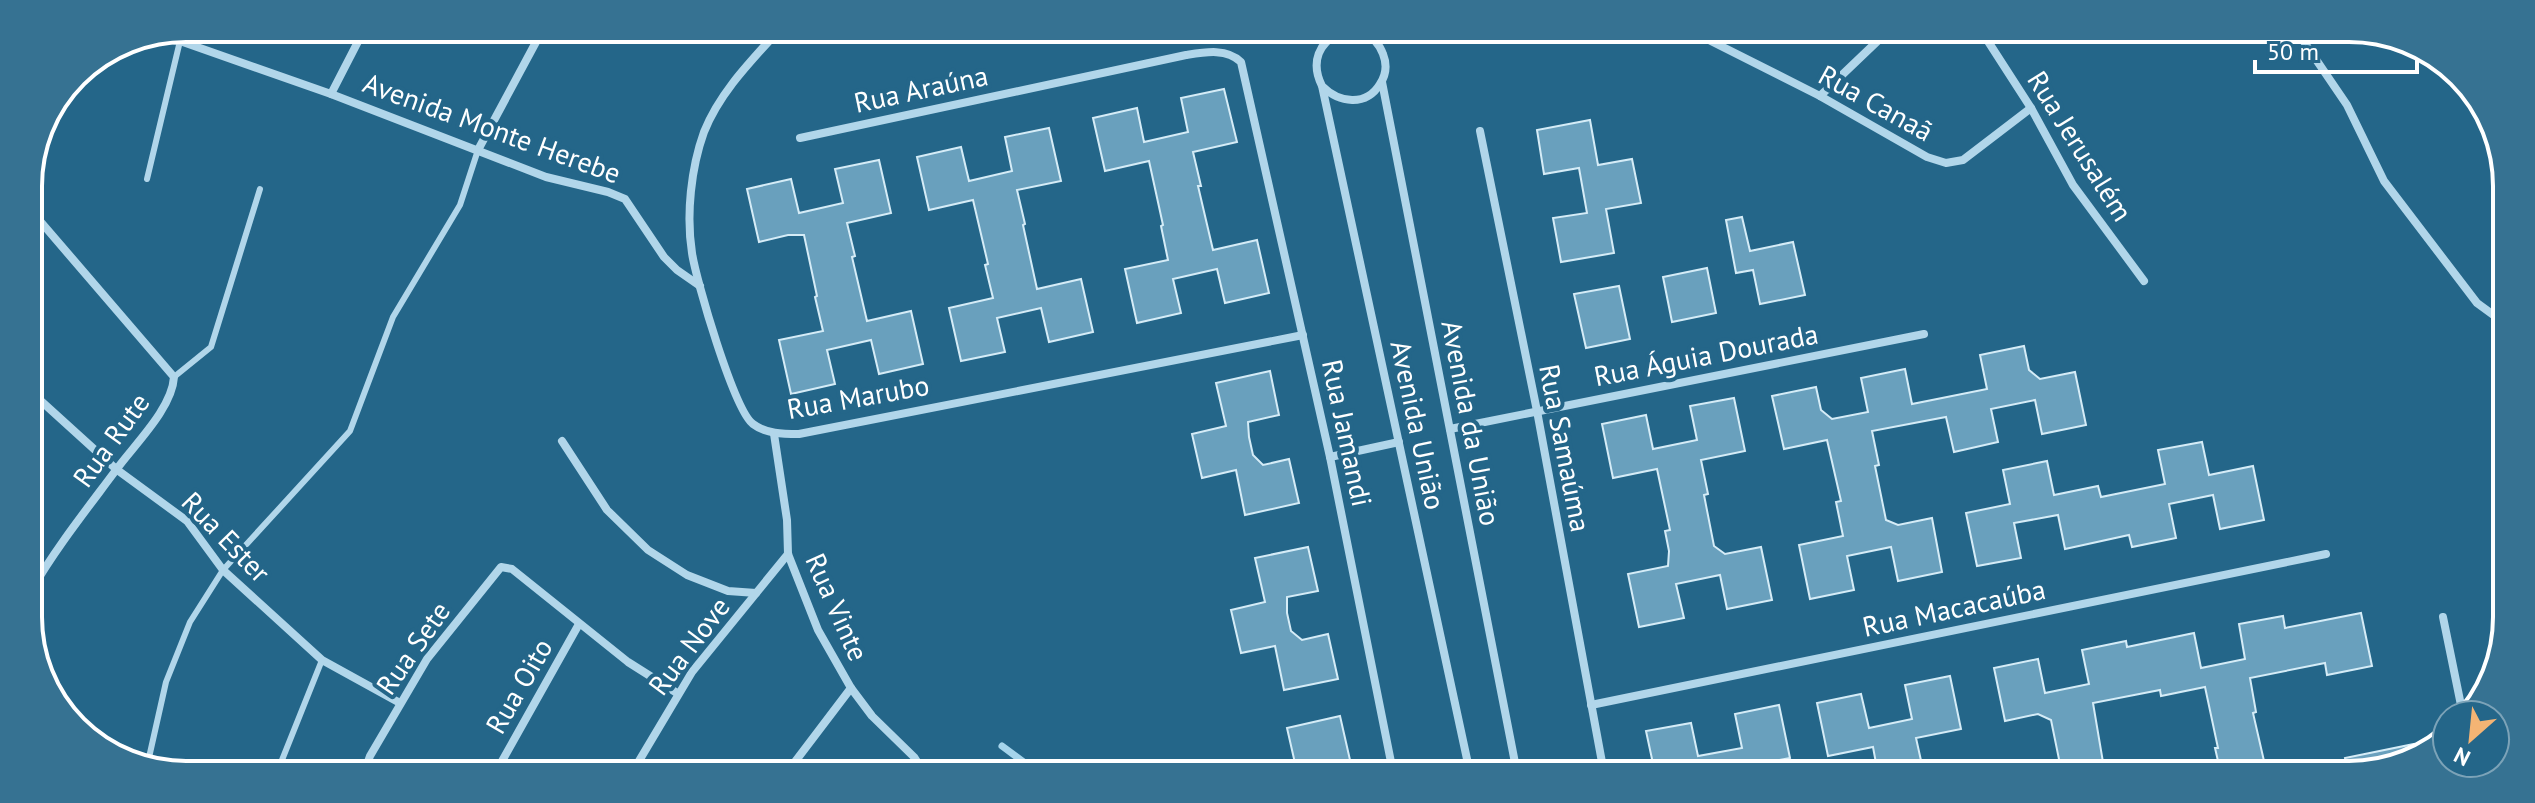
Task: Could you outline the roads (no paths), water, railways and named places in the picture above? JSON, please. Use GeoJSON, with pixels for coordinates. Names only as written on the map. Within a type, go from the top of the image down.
{"type":"FeatureCollection","features":[{"type":"Feature","properties":{"kind":"street","name":"Avenida Monte Herebe"},"geometry":{"type":"LineString","coordinates":[[183,42],[331,94],[546,177],[625,199],[664,257],[701,286]]}},
{"type":"Feature","properties":{"kind":"street"},"geometry":{"type":"LineString","coordinates":[[331,94],[358,42]]}},
{"type":"Feature","properties":{"kind":"street"},"geometry":{"type":"LineString","coordinates":[[478,150],[536,42]]}},
{"type":"Feature","properties":{"kind":"street","name":"Rua Marubo"},"geometry":{"type":"LineString","coordinates":[[768,42],[724,92],[705,131],[696,161],[691,215],[692,253],[729,380],[744,415],[754,425],[774,434],[799,434],[1303,335]]}},
{"type":"Feature","properties":{"kind":"street","name":"Avenida da União"},"geometry":{"type":"LineString","coordinates":[[1322,86],[1316,64],[1318,52],[1325,42]]}},
{"type":"Feature","properties":{"kind":"street","name":"Avenida da União"},"geometry":{"type":"LineString","coordinates":[[1376,42],[1381,49],[1385,70],[1382,82],[1515,761]]}},
{"type":"Feature","properties":{"kind":"street","name":"Rua Canaã"},"geometry":{"type":"LineString","coordinates":[[1713,42],[1820,96],[1927,157],[1946,163],[1963,160],[2031,108]]}},
{"type":"Feature","properties":{"kind":"street"},"geometry":{"type":"LineString","coordinates":[[1820,96],[1877,42]]}},
{"type":"Feature","properties":{"kind":"street","name":"Rua Jerusalém"},"geometry":{"type":"LineString","coordinates":[[1988,42],[2031,108],[2073,185],[2144,281]]}},
{"type":"Feature","properties":{"kind":"street"},"geometry":{"type":"LineString","coordinates":[[2304,42],[2347,105],[2384,181],[2477,303],[2493,315]]}},
{"type":"Feature","properties":{"kind":"street","name":"Rua Araúna"},"geometry":{"type":"LineString","coordinates":[[800,138],[1199,53],[1225,52],[1238,58],[1249,104]]}},
{"type":"Feature","properties":{"kind":"street"},"geometry":{"type":"LineString","coordinates":[[1322,86],[1331,95],[1354,101],[1365,98],[1382,82]]}},
{"type":"Feature","properties":{"kind":"street","name":"Avenida União"},"geometry":{"type":"LineString","coordinates":[[1322,86],[1467,761]]}},
{"type":"Feature","properties":{"kind":"street","name":"Rua Jamandi"},"geometry":{"type":"LineString","coordinates":[[1249,104],[1330,457],[1391,761]]}},
{"type":"Feature","properties":{"kind":"street","name":"Rua Samaúma"},"geometry":{"type":"LineString","coordinates":[[1480,131],[1537,411],[1602,761]]}},
{"type":"Feature","properties":{"kind":"street","name":"Rua Rute"},"geometry":{"type":"LineString","coordinates":[[42,223],[174,377],[173,388],[164,406],[42,571]]}},
{"type":"Feature","properties":{"kind":"street","name":"Rua Águia Dourada"},"geometry":{"type":"LineString","coordinates":[[1450,429],[1924,334]]}},
{"type":"Feature","properties":{"kind":"street","name":"Rua Ester"},"geometry":{"type":"LineString","coordinates":[[42,402],[116,469],[187,521],[223,570],[322,660],[400,703]]}},
{"type":"Feature","properties":{"kind":"street","name":"Rua Vinte"},"geometry":{"type":"LineString","coordinates":[[774,434],[787,520],[788,554],[818,630],[851,688],[872,716],[917,761]]}},
{"type":"Feature","properties":{"kind":"street"},"geometry":{"type":"LineString","coordinates":[[562,441],[607,510],[648,550],[687,575],[728,591],[756,593]]}},
{"type":"Feature","properties":{"kind":"street"},"geometry":{"type":"LineString","coordinates":[[1330,457],[1399,442]]}},
{"type":"Feature","properties":{"kind":"street","name":"Rua Nove"},"geometry":{"type":"LineString","coordinates":[[639,761],[677,693],[717,639],[788,554]]}},
{"type":"Feature","properties":{"kind":"street","name":"Rua Macacaúba"},"geometry":{"type":"LineString","coordinates":[[1591,705],[2326,554]]}},
{"type":"Feature","properties":{"kind":"street","name":"Rua Sete"},"geometry":{"type":"LineString","coordinates":[[368,761],[427,659],[501,567],[512,569],[579,624]]}},
{"type":"Feature","properties":{"kind":"street"},"geometry":{"type":"LineString","coordinates":[[2443,617],[2460,699]]}},
{"type":"Feature","properties":{"kind":"street"},"geometry":{"type":"LineString","coordinates":[[579,624],[628,662],[677,693]]}},
{"type":"Feature","properties":{"kind":"street","name":"Rua Oito"},"geometry":{"type":"LineString","coordinates":[[502,761],[579,624]]}},
{"type":"Feature","properties":{"kind":"street"},"geometry":{"type":"LineString","coordinates":[[796,761],[851,688]]}},
{"type":"Feature","properties":{"kind":"lane"},"geometry":{"type":"LineString","coordinates":[[147,179],[180,42]]}},
{"type":"Feature","properties":{"kind":"lane"},"geometry":{"type":"LineString","coordinates":[[149,756],[166,682],[190,622],[223,570],[350,431],[393,317],[460,205],[478,150]]}},
{"type":"Feature","properties":{"kind":"lane"},"geometry":{"type":"LineString","coordinates":[[174,377],[211,347],[260,189]]}},
{"type":"Feature","properties":{"kind":"lane"},"geometry":{"type":"LineString","coordinates":[[282,761],[322,660]]}},
{"type":"Feature","properties":{"kind":"waterway"},"geometry":{"type":"LineString","coordinates":[[1002,746],[1022,761]]}}]}
